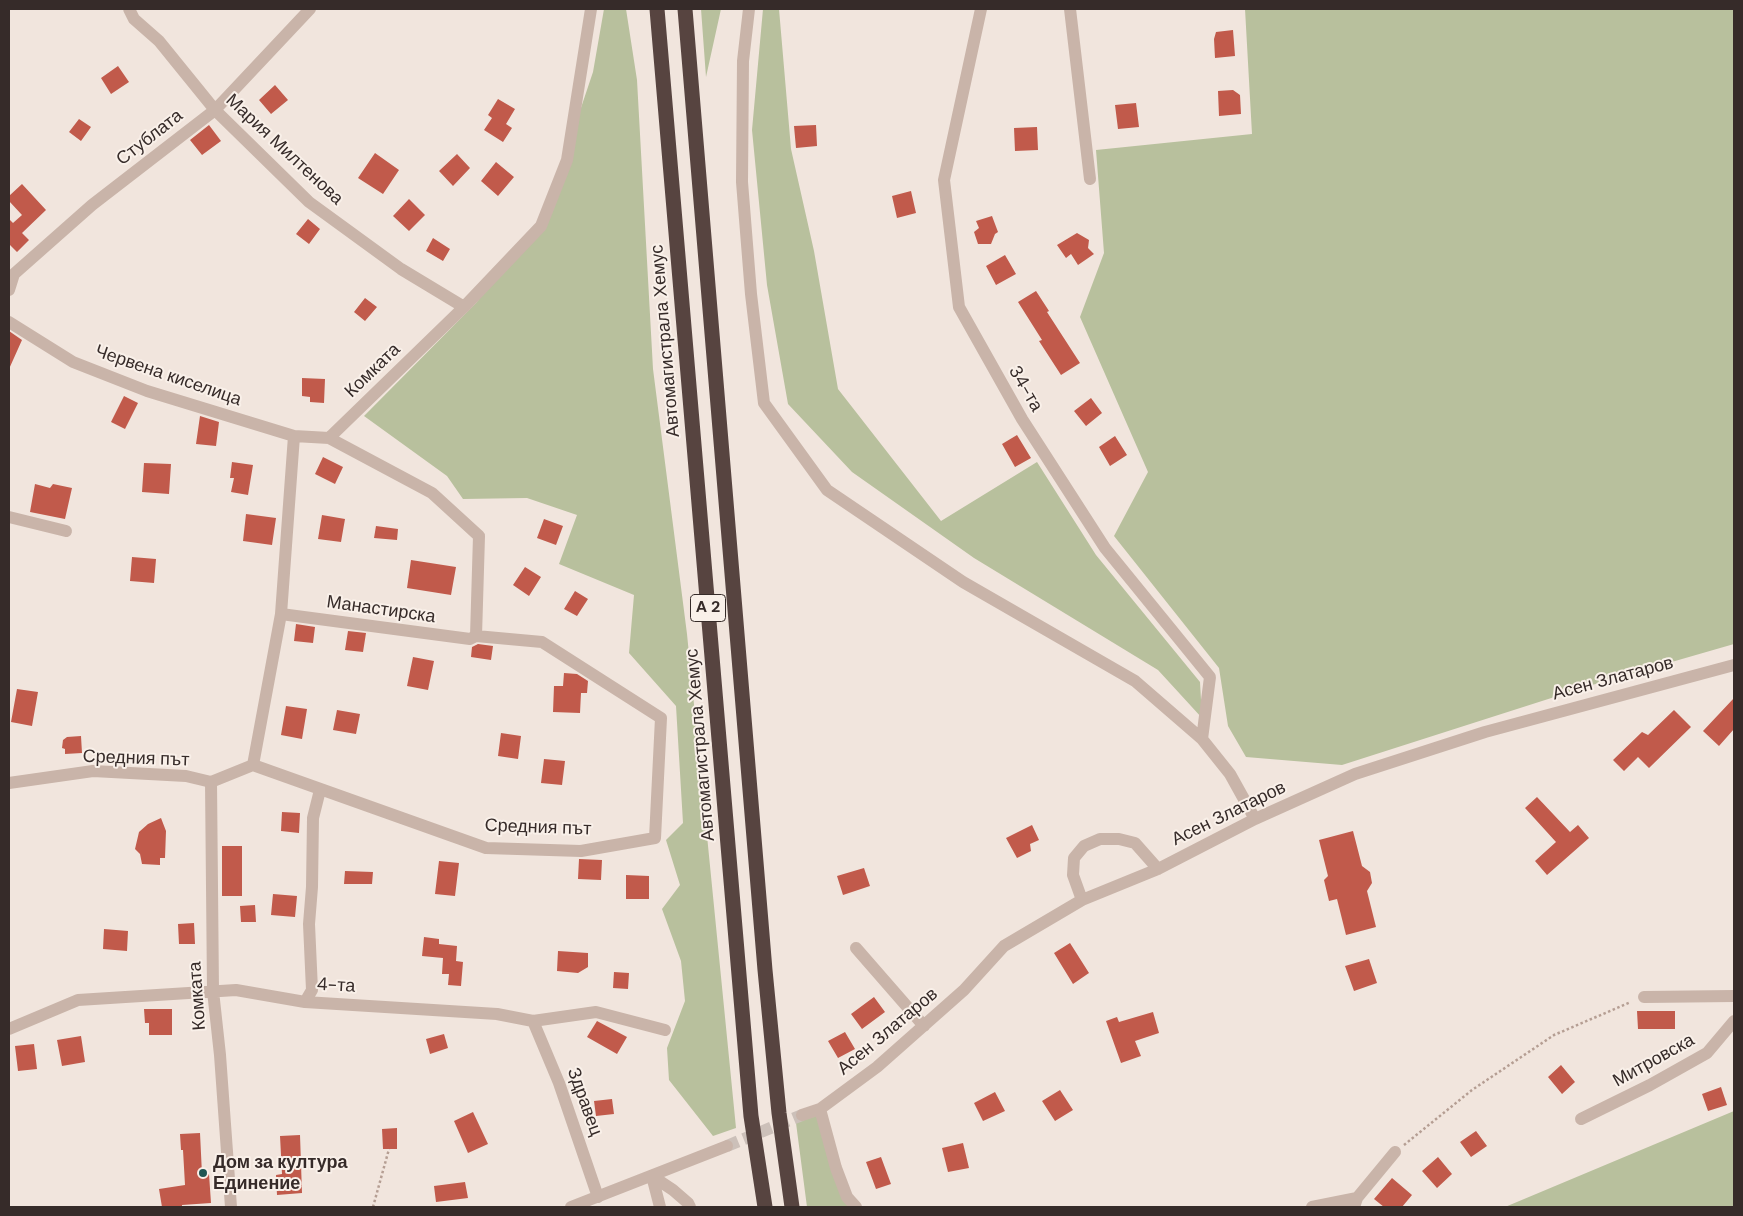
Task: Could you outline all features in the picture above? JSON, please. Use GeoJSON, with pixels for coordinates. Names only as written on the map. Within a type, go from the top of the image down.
{"type":"FeatureCollection","features":[{"type":"Feature","properties":{"kind":"highway","name":"Автомагистрала Хемус"},"geometry":{"type":"LineString","coordinates":[[657,9],[751,1116],[765,1207]]}},
{"type":"Feature","properties":{"kind":"highway","name":"A 2"},"geometry":{"type":"LineString","coordinates":[[685,9],[765,970],[779,1113],[792,1207]]}},
{"type":"Feature","properties":{"kind":"street","name":"Мария Милтенова"},"geometry":{"type":"LineString","coordinates":[[129,9],[134,19],[159,41],[215,110],[309,202],[401,270],[464,307]]}},
{"type":"Feature","properties":{"kind":"street","name":"Стублата"},"geometry":{"type":"LineString","coordinates":[[9,290],[12,272],[92,205],[215,110],[310,9]]}},
{"type":"Feature","properties":{"kind":"street","name":"Комката"},"geometry":{"type":"LineString","coordinates":[[328,438],[464,307],[542,226],[567,160],[591,9]]}},
{"type":"Feature","properties":{"kind":"street"},"geometry":{"type":"LineString","coordinates":[[749,9],[743,61],[742,182],[751,294],[764,403],[826,490],[963,582],[1136,681],[1202,739],[1230,774],[1254,819]]}},
{"type":"Feature","properties":{"kind":"street","name":"34-та"},"geometry":{"type":"LineString","coordinates":[[981,9],[944,180],[959,307],[1022,419],[1105,548],[1210,677],[1202,739]]}},
{"type":"Feature","properties":{"kind":"street"},"geometry":{"type":"LineString","coordinates":[[1070,9],[1090,179]]}},
{"type":"Feature","properties":{"kind":"street","name":"Червена киселица"},"geometry":{"type":"LineString","coordinates":[[9,322],[74,362],[147,392],[294,436]]}},
{"type":"Feature","properties":{"kind":"street"},"geometry":{"type":"LineString","coordinates":[[253,765],[281,614],[294,436],[328,438],[432,493],[479,536],[476,636]]}},
{"type":"Feature","properties":{"kind":"street"},"geometry":{"type":"LineString","coordinates":[[9,517],[66,531]]}},
{"type":"Feature","properties":{"kind":"street","name":"Манастирска"},"geometry":{"type":"LineString","coordinates":[[281,614],[470,640],[476,636]]}},
{"type":"Feature","properties":{"kind":"street","name":"Средния път"},"geometry":{"type":"LineString","coordinates":[[9,783],[93,772],[186,776],[211,782],[253,765],[486,848],[581,851],[655,838],[661,718],[542,642],[476,636]]}},
{"type":"Feature","properties":{"kind":"street","name":"Асен Златаров"},"geometry":{"type":"LineString","coordinates":[[802,1115],[820,1109],[877,1067],[964,990],[1004,946],[1082,900],[1158,869],[1254,819],[1354,774],[1485,732],[1734,665]]}},
{"type":"Feature","properties":{"kind":"street","name":"Комката"},"geometry":{"type":"LineString","coordinates":[[211,782],[213,991],[220,1055],[231,1207]]}},
{"type":"Feature","properties":{"kind":"street"},"geometry":{"type":"LineString","coordinates":[[305,1002],[312,990],[309,924],[312,887],[313,818],[320,790]]}},
{"type":"Feature","properties":{"kind":"street"},"geometry":{"type":"LineString","coordinates":[[1082,900],[1073,875],[1074,858],[1084,846],[1100,839],[1120,839],[1135,842],[1158,869]]}},
{"type":"Feature","properties":{"kind":"street"},"geometry":{"type":"LineString","coordinates":[[856,948],[924,1026]]}},
{"type":"Feature","properties":{"kind":"street","name":"4-та"},"geometry":{"type":"LineString","coordinates":[[9,1029],[78,1000],[236,990],[305,1002],[498,1014],[533,1021],[596,1012],[665,1030]]}},
{"type":"Feature","properties":{"kind":"street"},"geometry":{"type":"LineString","coordinates":[[1644,997],[1734,996]]}},
{"type":"Feature","properties":{"kind":"street","name":"Здравец"},"geometry":{"type":"LineString","coordinates":[[533,1021],[559,1083],[598,1197]]}},
{"type":"Feature","properties":{"kind":"street","name":"Митровска"},"geometry":{"type":"LineString","coordinates":[[1581,1119],[1650,1085],[1707,1053],[1734,1021]]}},
{"type":"Feature","properties":{"kind":"street"},"geometry":{"type":"LineString","coordinates":[[820,1109],[836,1168],[847,1197],[856,1207]]}},
{"type":"Feature","properties":{"kind":"street"},"geometry":{"type":"LineString","coordinates":[[571,1207],[727,1146]]}},
{"type":"Feature","properties":{"kind":"street"},"geometry":{"type":"LineString","coordinates":[[1312,1207],[1356,1203],[1395,1152]]}},
{"type":"Feature","properties":{"kind":"street"},"geometry":{"type":"LineString","coordinates":[[652,1176],[660,1207]]}},
{"type":"Feature","properties":{"kind":"street"},"geometry":{"type":"LineString","coordinates":[[652,1176],[688,1202],[690,1207]]}},
{"type":"Feature","properties":{"kind":"path"},"geometry":{"type":"LineString","coordinates":[[1395,1152],[1472,1090],[1554,1035],[1644,997]]}},
{"type":"Feature","properties":{"kind":"path"},"geometry":{"type":"LineString","coordinates":[[373,1207],[389,1149]]}},
{"type":"Feature","properties":{"kind":"green space"},"geometry":{"type":"Polygon","coordinates":[[[604,9],[626,9],[637,80],[653,369],[687,634],[736,1128],[713,1136],[669,1080],[667,1048],[685,1001],[681,961],[662,909],[680,885],[666,840],[683,823],[676,706],[629,653],[634,595],[559,564],[577,515],[527,498],[463,499],[447,476],[364,416],[476,303],[546,212],[593,72],[604,9]]]}},
{"type":"Feature","properties":{"kind":"green space"},"geometry":{"type":"Polygon","coordinates":[[[701,9],[721,9],[706,77],[701,9]]]}},
{"type":"Feature","properties":{"kind":"green space"},"geometry":{"type":"Polygon","coordinates":[[[763,9],[779,9],[791,149],[814,251],[838,389],[941,521],[1037,462],[1096,555],[1200,682],[1202,718],[1158,670],[974,558],[852,472],[788,404],[767,285],[752,130],[763,9]]]}},
{"type":"Feature","properties":{"kind":"green space"},"geometry":{"type":"Polygon","coordinates":[[[1245,9],[1734,9],[1734,644],[1592,685],[1342,765],[1246,757],[1228,726],[1219,668],[1114,536],[1148,472],[1080,317],[1104,253],[1096,150],[1252,134],[1245,9]]]}},
{"type":"Feature","properties":{"kind":"green space"},"geometry":{"type":"Polygon","coordinates":[[[1734,1111],[1734,1207],[1505,1207],[1734,1111]]]}},
{"type":"Feature","properties":{"kind":"green space"},"geometry":{"type":"Polygon","coordinates":[[[817,1112],[857,1207],[807,1207],[796,1123],[817,1112]]]}},
{"type":"Feature","properties":{"kind":"building"},"geometry":{"type":"Polygon","coordinates":[[[1233,30],[1235,56],[1215,58],[1214,39],[1216,32],[1233,30]]]}},
{"type":"Feature","properties":{"kind":"building"},"geometry":{"type":"Polygon","coordinates":[[[118,66],[129,82],[111,94],[101,78],[118,66]]]}},
{"type":"Feature","properties":{"kind":"building"},"geometry":{"type":"Polygon","coordinates":[[[275,85],[288,100],[271,114],[259,100],[275,85]]]}},
{"type":"Feature","properties":{"kind":"building"},"geometry":{"type":"Polygon","coordinates":[[[1233,90],[1240,95],[1241,114],[1219,116],[1218,91],[1233,90]]]}},
{"type":"Feature","properties":{"kind":"building"},"geometry":{"type":"Polygon","coordinates":[[[498,99],[515,109],[506,124],[512,128],[503,142],[484,130],[492,118],[488,115],[498,99]]]}},
{"type":"Feature","properties":{"kind":"building"},"geometry":{"type":"Polygon","coordinates":[[[1136,103],[1139,127],[1118,129],[1115,105],[1136,103]]]}},
{"type":"Feature","properties":{"kind":"building"},"geometry":{"type":"Polygon","coordinates":[[[79,119],[91,127],[81,141],[69,132],[79,119]]]}},
{"type":"Feature","properties":{"kind":"building"},"geometry":{"type":"Polygon","coordinates":[[[209,125],[221,141],[202,155],[190,140],[209,125]]]}},
{"type":"Feature","properties":{"kind":"building"},"geometry":{"type":"Polygon","coordinates":[[[816,125],[817,146],[796,148],[794,126],[816,125]]]}},
{"type":"Feature","properties":{"kind":"building"},"geometry":{"type":"Polygon","coordinates":[[[1037,127],[1038,150],[1015,151],[1014,128],[1037,127]]]}},
{"type":"Feature","properties":{"kind":"building"},"geometry":{"type":"Polygon","coordinates":[[[375,153],[399,170],[383,194],[358,178],[375,153]]]}},
{"type":"Feature","properties":{"kind":"building"},"geometry":{"type":"Polygon","coordinates":[[[457,154],[470,168],[453,186],[439,171],[457,154]]]}},
{"type":"Feature","properties":{"kind":"building"},"geometry":{"type":"Polygon","coordinates":[[[496,162],[514,177],[498,196],[481,181],[496,162]]]}},
{"type":"Feature","properties":{"kind":"building"},"geometry":{"type":"Polygon","coordinates":[[[22,184],[46,210],[22,233],[29,240],[17,252],[9,246],[9,219],[13,223],[22,215],[9,201],[9,196],[22,184]]]}},
{"type":"Feature","properties":{"kind":"building"},"geometry":{"type":"Polygon","coordinates":[[[911,191],[916,213],[897,218],[892,196],[911,191]]]}},
{"type":"Feature","properties":{"kind":"building"},"geometry":{"type":"Polygon","coordinates":[[[409,199],[425,215],[409,231],[393,216],[409,199]]]}},
{"type":"Feature","properties":{"kind":"building"},"geometry":{"type":"Polygon","coordinates":[[[992,216],[998,232],[995,234],[991,244],[978,244],[974,232],[979,228],[976,221],[992,216]]]}},
{"type":"Feature","properties":{"kind":"building"},"geometry":{"type":"Polygon","coordinates":[[[308,219],[320,229],[309,244],[296,234],[308,219]]]}},
{"type":"Feature","properties":{"kind":"building"},"geometry":{"type":"Polygon","coordinates":[[[1077,233],[1089,240],[1088,248],[1094,254],[1078,265],[1071,254],[1066,258],[1057,245],[1077,233]]]}},
{"type":"Feature","properties":{"kind":"building"},"geometry":{"type":"Polygon","coordinates":[[[433,238],[450,249],[443,261],[426,251],[433,238]]]}},
{"type":"Feature","properties":{"kind":"building"},"geometry":{"type":"Polygon","coordinates":[[[1005,255],[1016,274],[996,285],[986,266],[1005,255]]]}},
{"type":"Feature","properties":{"kind":"building"},"geometry":{"type":"Polygon","coordinates":[[[1036,291],[1049,311],[1047,312],[1080,363],[1061,375],[1039,341],[1042,340],[1018,302],[1036,291]]]}},
{"type":"Feature","properties":{"kind":"building"},"geometry":{"type":"Polygon","coordinates":[[[365,298],[377,307],[365,321],[354,312],[365,298]]]}},
{"type":"Feature","properties":{"kind":"building"},"geometry":{"type":"Polygon","coordinates":[[[9,331],[22,340],[9,369],[9,331]]]}},
{"type":"Feature","properties":{"kind":"building"},"geometry":{"type":"Polygon","coordinates":[[[302,378],[325,379],[324,403],[310,402],[310,397],[302,396],[302,378]]]}},
{"type":"Feature","properties":{"kind":"building"},"geometry":{"type":"Polygon","coordinates":[[[124,396],[138,403],[125,429],[111,422],[124,396]]]}},
{"type":"Feature","properties":{"kind":"building"},"geometry":{"type":"Polygon","coordinates":[[[1091,398],[1102,413],[1086,426],[1074,411],[1091,398]]]}},
{"type":"Feature","properties":{"kind":"building"},"geometry":{"type":"Polygon","coordinates":[[[200,416],[219,422],[216,446],[196,444],[200,416]]]}},
{"type":"Feature","properties":{"kind":"building"},"geometry":{"type":"Polygon","coordinates":[[[1017,435],[1031,458],[1015,467],[1002,444],[1017,435]]]}},
{"type":"Feature","properties":{"kind":"building"},"geometry":{"type":"Polygon","coordinates":[[[1115,436],[1127,455],[1110,466],[1099,447],[1115,436]]]}},
{"type":"Feature","properties":{"kind":"building"},"geometry":{"type":"Polygon","coordinates":[[[323,457],[343,467],[335,484],[315,474],[323,457]]]}},
{"type":"Feature","properties":{"kind":"building"},"geometry":{"type":"Polygon","coordinates":[[[232,462],[253,465],[248,495],[231,492],[234,478],[230,478],[232,462]]]}},
{"type":"Feature","properties":{"kind":"building"},"geometry":{"type":"Polygon","coordinates":[[[144,463],[171,464],[169,494],[142,492],[144,463]]]}},
{"type":"Feature","properties":{"kind":"building"},"geometry":{"type":"Polygon","coordinates":[[[35,484],[50,488],[53,484],[72,488],[65,519],[30,512],[35,484]]]}},
{"type":"Feature","properties":{"kind":"building"},"geometry":{"type":"Polygon","coordinates":[[[246,514],[276,518],[272,545],[243,541],[246,514]]]}},
{"type":"Feature","properties":{"kind":"building"},"geometry":{"type":"Polygon","coordinates":[[[322,515],[345,519],[341,542],[318,539],[322,515]]]}},
{"type":"Feature","properties":{"kind":"building"},"geometry":{"type":"Polygon","coordinates":[[[544,519],[563,526],[556,545],[537,538],[544,519]]]}},
{"type":"Feature","properties":{"kind":"building"},"geometry":{"type":"Polygon","coordinates":[[[376,526],[398,529],[397,540],[374,538],[376,526]]]}},
{"type":"Feature","properties":{"kind":"building"},"geometry":{"type":"Polygon","coordinates":[[[132,557],[156,559],[154,583],[130,581],[132,557]]]}},
{"type":"Feature","properties":{"kind":"building"},"geometry":{"type":"Polygon","coordinates":[[[411,560],[456,567],[451,595],[407,588],[411,560]]]}},
{"type":"Feature","properties":{"kind":"building"},"geometry":{"type":"Polygon","coordinates":[[[525,567],[541,577],[529,596],[513,585],[525,567]]]}},
{"type":"Feature","properties":{"kind":"building"},"geometry":{"type":"Polygon","coordinates":[[[575,591],[588,599],[577,616],[564,609],[575,591]]]}},
{"type":"Feature","properties":{"kind":"building"},"geometry":{"type":"Polygon","coordinates":[[[296,624],[315,627],[313,643],[294,641],[296,624]]]}},
{"type":"Feature","properties":{"kind":"building"},"geometry":{"type":"Polygon","coordinates":[[[348,631],[366,633],[363,652],[345,650],[348,631]]]}},
{"type":"Feature","properties":{"kind":"building"},"geometry":{"type":"Polygon","coordinates":[[[478,644],[493,646],[491,660],[471,657],[472,647],[478,644]]]}},
{"type":"Feature","properties":{"kind":"building"},"geometry":{"type":"Polygon","coordinates":[[[413,657],[434,661],[428,690],[407,686],[413,657]]]}},
{"type":"Feature","properties":{"kind":"building"},"geometry":{"type":"Polygon","coordinates":[[[564,673],[577,674],[588,681],[587,693],[581,693],[580,713],[553,712],[554,686],[563,686],[564,673]]]}},
{"type":"Feature","properties":{"kind":"building"},"geometry":{"type":"Polygon","coordinates":[[[17,689],[38,692],[32,726],[11,722],[17,689]]]}},
{"type":"Feature","properties":{"kind":"building"},"geometry":{"type":"Polygon","coordinates":[[[1734,698],[1734,729],[1719,746],[1703,731],[1734,698]]]}},
{"type":"Feature","properties":{"kind":"building"},"geometry":{"type":"Polygon","coordinates":[[[286,706],[307,709],[302,739],[281,735],[286,706]]]}},
{"type":"Feature","properties":{"kind":"building"},"geometry":{"type":"Polygon","coordinates":[[[337,710],[360,714],[356,734],[333,730],[337,710]]]}},
{"type":"Feature","properties":{"kind":"building"},"geometry":{"type":"Polygon","coordinates":[[[1674,710],[1691,727],[1649,768],[1638,757],[1624,771],[1613,760],[1642,732],[1648,735],[1674,710]]]}},
{"type":"Feature","properties":{"kind":"building"},"geometry":{"type":"Polygon","coordinates":[[[501,733],[521,736],[518,759],[498,756],[501,733]]]}},
{"type":"Feature","properties":{"kind":"building"},"geometry":{"type":"Polygon","coordinates":[[[81,736],[82,753],[65,754],[65,749],[62,748],[63,740],[67,737],[81,736]]]}},
{"type":"Feature","properties":{"kind":"building"},"geometry":{"type":"Polygon","coordinates":[[[544,759],[565,761],[562,785],[541,783],[544,759]]]}},
{"type":"Feature","properties":{"kind":"building"},"geometry":{"type":"Polygon","coordinates":[[[1537,797],[1570,832],[1578,825],[1589,838],[1547,875],[1535,861],[1556,842],[1525,808],[1537,797]]]}},
{"type":"Feature","properties":{"kind":"building"},"geometry":{"type":"Polygon","coordinates":[[[282,812],[300,813],[299,833],[281,831],[282,812]]]}},
{"type":"Feature","properties":{"kind":"building"},"geometry":{"type":"Polygon","coordinates":[[[161,818],[166,831],[165,858],[160,858],[160,865],[142,864],[140,854],[135,849],[139,832],[148,824],[161,818]]]}},
{"type":"Feature","properties":{"kind":"building"},"geometry":{"type":"Polygon","coordinates":[[[1032,825],[1039,840],[1030,844],[1031,851],[1017,858],[1006,838],[1032,825]]]}},
{"type":"Feature","properties":{"kind":"building"},"geometry":{"type":"Polygon","coordinates":[[[1353,831],[1362,866],[1370,872],[1372,883],[1367,891],[1376,927],[1346,935],[1337,899],[1329,901],[1324,880],[1328,876],[1319,840],[1353,831]]]}},
{"type":"Feature","properties":{"kind":"building"},"geometry":{"type":"Polygon","coordinates":[[[222,846],[242,846],[242,896],[222,896],[222,846]]]}},
{"type":"Feature","properties":{"kind":"building"},"geometry":{"type":"Polygon","coordinates":[[[579,859],[602,860],[601,880],[578,879],[579,859]]]}},
{"type":"Feature","properties":{"kind":"building"},"geometry":{"type":"Polygon","coordinates":[[[439,861],[459,863],[455,896],[435,894],[439,861]]]}},
{"type":"Feature","properties":{"kind":"building"},"geometry":{"type":"Polygon","coordinates":[[[864,868],[870,886],[843,895],[837,876],[864,868]]]}},
{"type":"Feature","properties":{"kind":"building"},"geometry":{"type":"Polygon","coordinates":[[[345,871],[373,872],[372,884],[344,884],[345,871]]]}},
{"type":"Feature","properties":{"kind":"building"},"geometry":{"type":"Polygon","coordinates":[[[626,875],[649,876],[649,899],[626,899],[626,875]]]}},
{"type":"Feature","properties":{"kind":"building"},"geometry":{"type":"Polygon","coordinates":[[[273,894],[297,896],[295,917],[271,915],[273,894]]]}},
{"type":"Feature","properties":{"kind":"building"},"geometry":{"type":"Polygon","coordinates":[[[255,905],[256,922],[241,922],[240,906],[255,905]]]}},
{"type":"Feature","properties":{"kind":"building"},"geometry":{"type":"Polygon","coordinates":[[[194,923],[195,944],[179,944],[178,924],[194,923]]]}},
{"type":"Feature","properties":{"kind":"building"},"geometry":{"type":"Polygon","coordinates":[[[104,929],[128,931],[127,951],[103,949],[104,929]]]}},
{"type":"Feature","properties":{"kind":"building"},"geometry":{"type":"Polygon","coordinates":[[[424,937],[439,939],[439,944],[457,946],[456,961],[463,962],[461,986],[448,985],[449,974],[442,974],[443,958],[422,956],[424,937]]]}},
{"type":"Feature","properties":{"kind":"building"},"geometry":{"type":"Polygon","coordinates":[[[1070,943],[1089,973],[1073,984],[1054,953],[1070,943]]]}},
{"type":"Feature","properties":{"kind":"building"},"geometry":{"type":"Polygon","coordinates":[[[558,951],[588,953],[588,967],[578,973],[557,971],[558,951]]]}},
{"type":"Feature","properties":{"kind":"building"},"geometry":{"type":"Polygon","coordinates":[[[1369,959],[1377,983],[1354,991],[1345,966],[1369,959]]]}},
{"type":"Feature","properties":{"kind":"building"},"geometry":{"type":"Polygon","coordinates":[[[614,972],[629,973],[628,989],[613,988],[614,972]]]}},
{"type":"Feature","properties":{"kind":"building"},"geometry":{"type":"Polygon","coordinates":[[[874,997],[885,1012],[862,1029],[851,1014],[874,997]]]}},
{"type":"Feature","properties":{"kind":"building"},"geometry":{"type":"Polygon","coordinates":[[[144,1009],[172,1009],[172,1035],[149,1035],[149,1023],[145,1023],[144,1009]]]}},
{"type":"Feature","properties":{"kind":"building"},"geometry":{"type":"Polygon","coordinates":[[[1637,1011],[1675,1011],[1675,1029],[1638,1029],[1637,1011]]]}},
{"type":"Feature","properties":{"kind":"building"},"geometry":{"type":"Polygon","coordinates":[[[1153,1012],[1159,1033],[1135,1041],[1141,1056],[1121,1063],[1106,1021],[1117,1017],[1119,1022],[1153,1012]]]}},
{"type":"Feature","properties":{"kind":"building"},"geometry":{"type":"Polygon","coordinates":[[[597,1021],[627,1037],[617,1054],[587,1037],[597,1021]]]}},
{"type":"Feature","properties":{"kind":"building"},"geometry":{"type":"Polygon","coordinates":[[[845,1032],[855,1049],[838,1058],[828,1041],[845,1032]]]}},
{"type":"Feature","properties":{"kind":"building"},"geometry":{"type":"Polygon","coordinates":[[[444,1034],[448,1048],[430,1054],[426,1039],[444,1034]]]}},
{"type":"Feature","properties":{"kind":"building"},"geometry":{"type":"Polygon","coordinates":[[[81,1036],[85,1062],[62,1066],[57,1040],[81,1036]]]}},
{"type":"Feature","properties":{"kind":"building"},"geometry":{"type":"Polygon","coordinates":[[[34,1044],[37,1069],[18,1071],[15,1046],[34,1044]]]}},
{"type":"Feature","properties":{"kind":"building"},"geometry":{"type":"Polygon","coordinates":[[[1561,1065],[1575,1082],[1562,1094],[1548,1077],[1561,1065]]]}},
{"type":"Feature","properties":{"kind":"building"},"geometry":{"type":"Polygon","coordinates":[[[1721,1087],[1727,1105],[1708,1111],[1702,1094],[1721,1087]]]}},
{"type":"Feature","properties":{"kind":"building"},"geometry":{"type":"Polygon","coordinates":[[[1060,1090],[1073,1110],[1055,1121],[1042,1101],[1060,1090]]]}},
{"type":"Feature","properties":{"kind":"building"},"geometry":{"type":"Polygon","coordinates":[[[995,1092],[1005,1111],[983,1121],[974,1103],[995,1092]]]}},
{"type":"Feature","properties":{"kind":"building"},"geometry":{"type":"Polygon","coordinates":[[[612,1099],[614,1114],[596,1116],[594,1101],[612,1099]]]}},
{"type":"Feature","properties":{"kind":"building"},"geometry":{"type":"Polygon","coordinates":[[[473,1112],[488,1144],[468,1153],[454,1121],[473,1112]]]}},
{"type":"Feature","properties":{"kind":"building"},"geometry":{"type":"Polygon","coordinates":[[[397,1128],[397,1149],[383,1149],[382,1129],[397,1128]]]}},
{"type":"Feature","properties":{"kind":"building"},"geometry":{"type":"Polygon","coordinates":[[[1476,1131],[1487,1146],[1471,1157],[1460,1142],[1476,1131]]]}},
{"type":"Feature","properties":{"kind":"building"},"geometry":{"type":"Polygon","coordinates":[[[200,1133],[202,1174],[209,1174],[211,1203],[182,1205],[182,1207],[162,1207],[159,1189],[185,1185],[180,1134],[200,1133]]]}},
{"type":"Feature","properties":{"kind":"building"},"geometry":{"type":"Polygon","coordinates":[[[300,1135],[302,1193],[277,1195],[276,1175],[282,1174],[280,1136],[300,1135]]]}},
{"type":"Feature","properties":{"kind":"building"},"geometry":{"type":"Polygon","coordinates":[[[963,1143],[969,1168],[948,1172],[942,1148],[963,1143]]]}},
{"type":"Feature","properties":{"kind":"building"},"geometry":{"type":"Polygon","coordinates":[[[881,1157],[891,1184],[876,1189],[866,1162],[881,1157]]]}},
{"type":"Feature","properties":{"kind":"building"},"geometry":{"type":"Polygon","coordinates":[[[1438,1157],[1452,1174],[1437,1188],[1422,1171],[1438,1157]]]}},
{"type":"Feature","properties":{"kind":"building"},"geometry":{"type":"Polygon","coordinates":[[[1392,1178],[1412,1195],[1402,1207],[1384,1207],[1374,1199],[1392,1178]]]}},
{"type":"Feature","properties":{"kind":"building"},"geometry":{"type":"Polygon","coordinates":[[[465,1182],[468,1198],[436,1202],[434,1186],[465,1182]]]}},
{"type":"Feature","properties":{"kind":"tunnel"},"geometry":{"type":"LineString","coordinates":[[727,1146],[802,1115]]}},
{"type":"Feature","properties":{"kind":"place","name":"Дом за култура Единение"},"geometry":{"type":"Point","coordinates":[203,1173]}}]}
